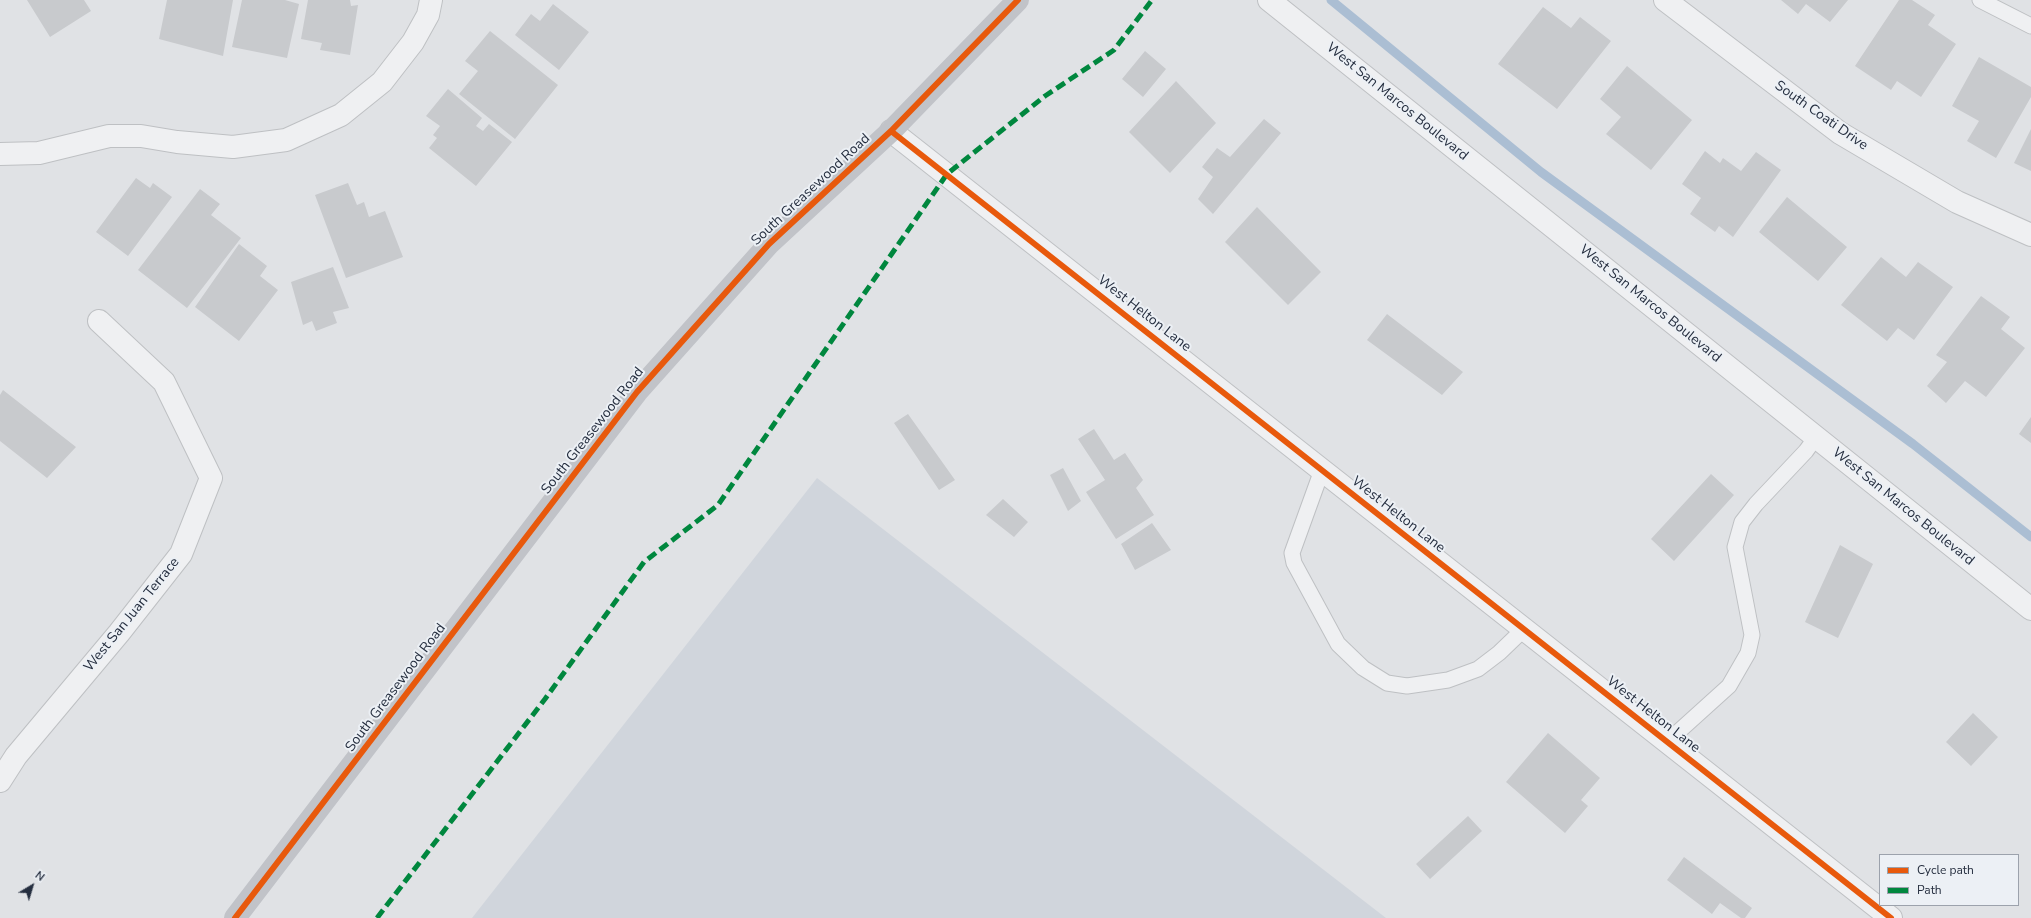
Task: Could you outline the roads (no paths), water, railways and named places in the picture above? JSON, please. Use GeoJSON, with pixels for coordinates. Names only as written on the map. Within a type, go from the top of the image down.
{"type":"FeatureCollection","features":[{"type":"Feature","properties":{"kind":"street"},"geometry":{"type":"LineString","coordinates":[[0,154],[39,153],[109,136],[141,136],[177,142],[232,147],[286,140],[341,115],[382,82],[413,42],[428,15],[431,0]]}},
{"type":"Feature","properties":{"kind":"street","name":"South Greasewood Road"},"geometry":{"type":"LineString","coordinates":[[235,918],[637,392],[769,244],[891,131],[1018,0]]}},
{"type":"Feature","properties":{"kind":"street","name":"West San Marcos Boulevard"},"geometry":{"type":"LineString","coordinates":[[1269,0],[2031,609]]}},
{"type":"Feature","properties":{"kind":"street","name":"South Coati Drive"},"geometry":{"type":"LineString","coordinates":[[1665,0],[1840,134],[1957,202],[2031,235]]}},
{"type":"Feature","properties":{"kind":"street","name":"West Helton Lane"},"geometry":{"type":"LineString","coordinates":[[891,131],[1891,918]]}},
{"type":"Feature","properties":{"kind":"street","name":"West San Juan Terrace"},"geometry":{"type":"LineString","coordinates":[[0,781],[16,756],[119,633],[181,554],[211,478],[164,382],[99,321]]}},
{"type":"Feature","properties":{"kind":"lane"},"geometry":{"type":"LineString","coordinates":[[1980,0],[2031,26]]}},
{"type":"Feature","properties":{"kind":"lane"},"geometry":{"type":"LineString","coordinates":[[1666,742],[1729,686],[1748,653],[1752,635],[1735,547],[1742,522],[1756,504],[1806,452],[1816,437]]}},
{"type":"Feature","properties":{"kind":"lane"},"geometry":{"type":"LineString","coordinates":[[1322,470],[1292,552],[1294,563],[1338,644],[1363,668],[1387,683],[1407,686],[1448,680],[1478,669],[1499,653],[1524,629]]}},
{"type":"Feature","properties":{"kind":"waterway"},"geometry":{"type":"LineString","coordinates":[[1331,0],[1541,172],[1913,444],[2031,537]]}}]}
